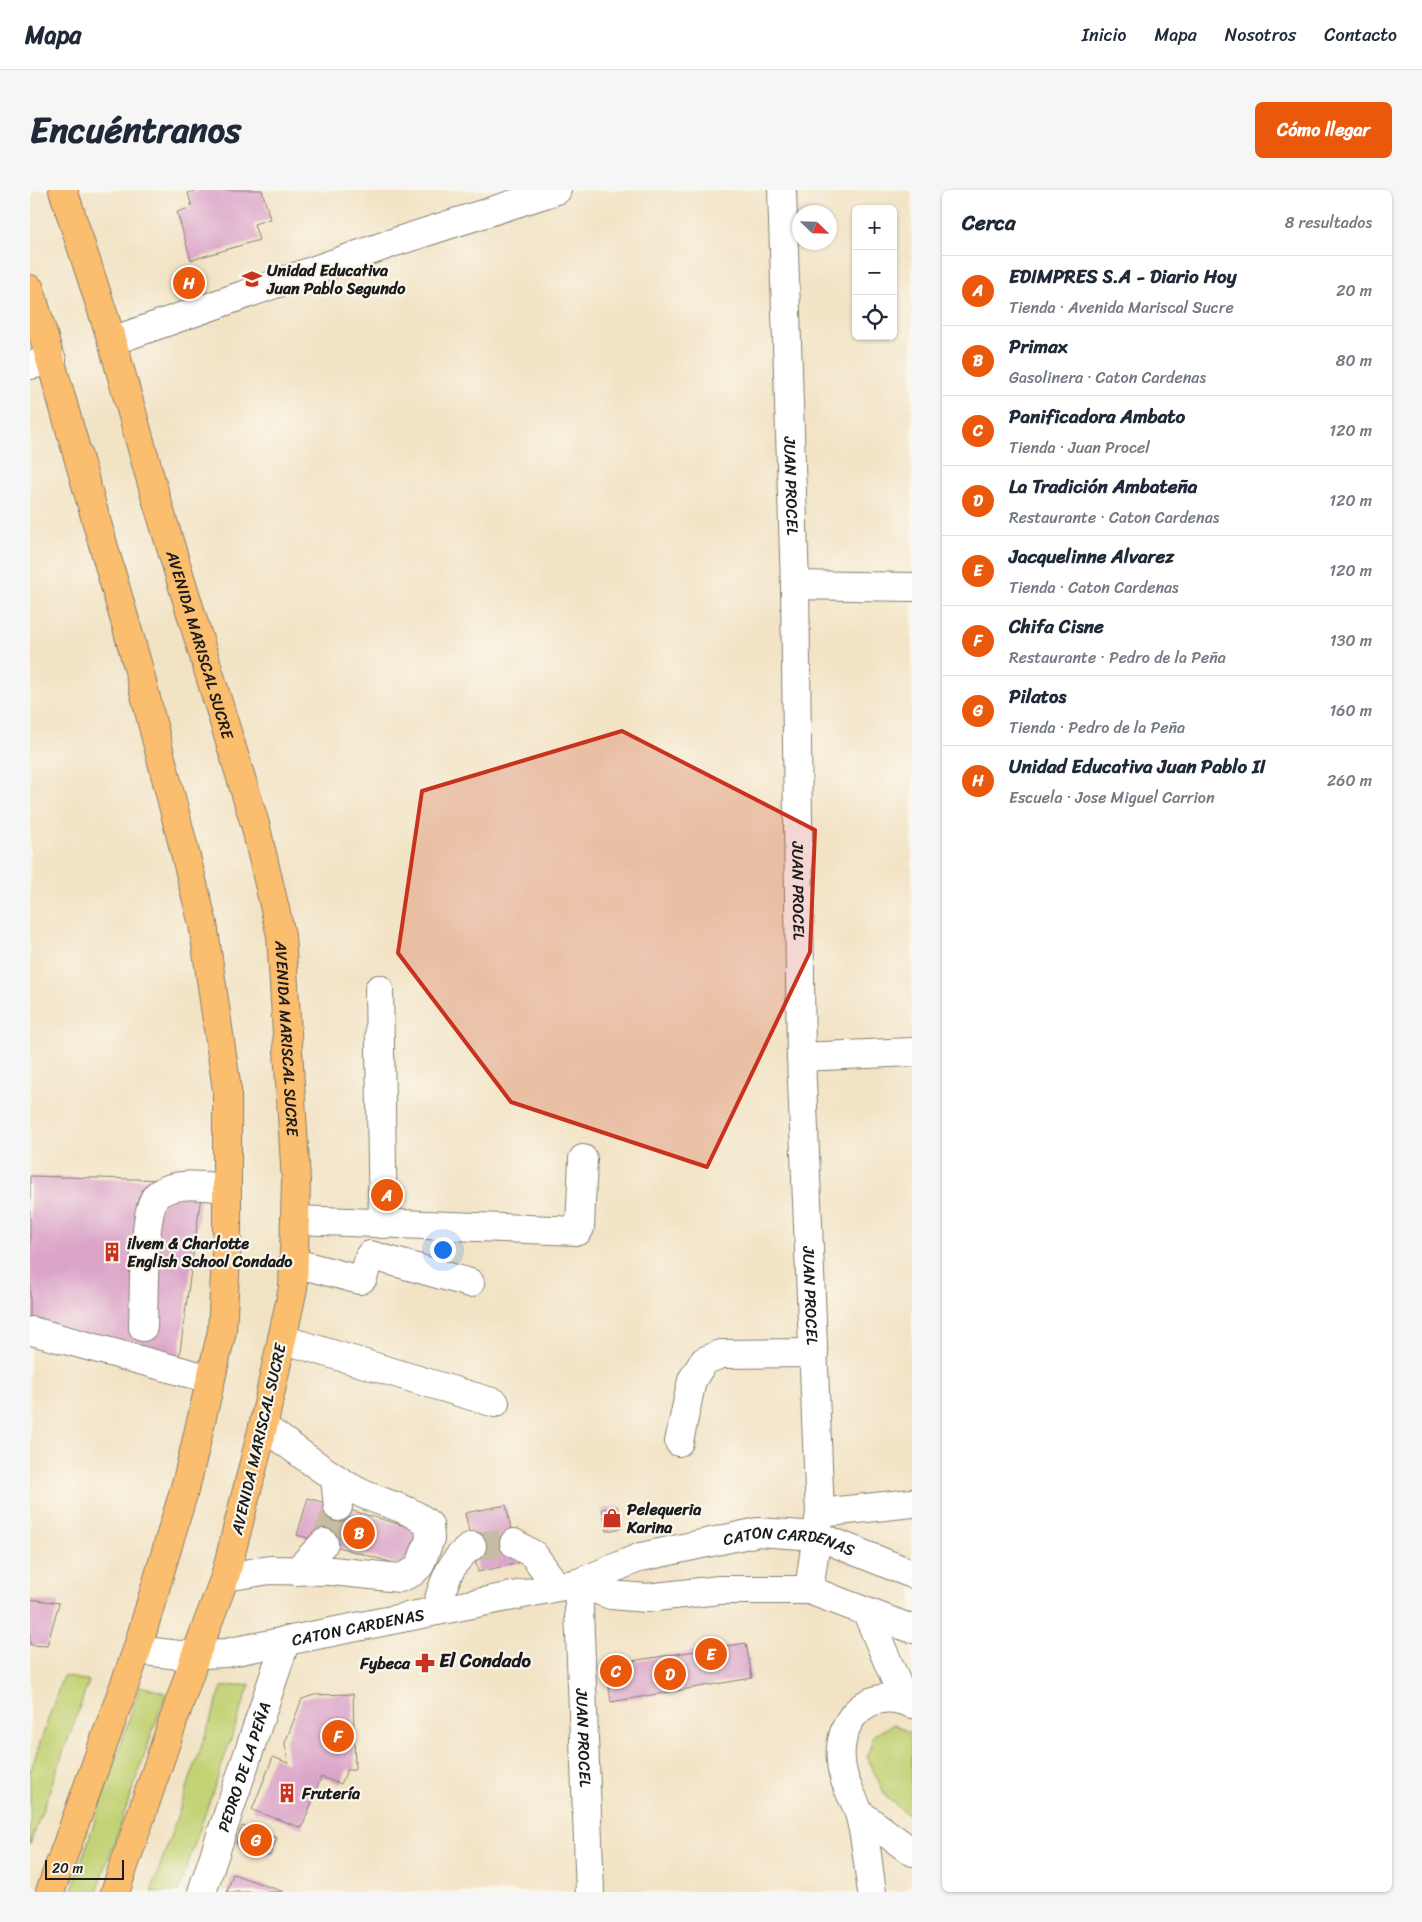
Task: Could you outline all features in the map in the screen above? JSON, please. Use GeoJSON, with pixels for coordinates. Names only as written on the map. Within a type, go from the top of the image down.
{"type":"FeatureCollection","features":[{"type":"Feature","properties":{"kind":"main road","name":"AVENIDA MARISCAL SUCRE"},"geometry":{"type":"LineString","coordinates":[[63,190],[112,341],[155,495],[255,824],[281,935],[292,1085],[296,1220],[293,1288],[263,1427],[225,1577],[196,1654],[115,1892]]}},
{"type":"Feature","properties":{"kind":"main road"},"geometry":{"type":"LineString","coordinates":[[30,289],[41,362],[137,663],[203,924],[227,1090],[227,1238],[222,1332],[188,1477],[137,1650],[50,1892]]}},
{"type":"Feature","properties":{"kind":"street"},"geometry":{"type":"LineString","coordinates":[[112,341],[392,243],[557,190]]}},
{"type":"Feature","properties":{"kind":"street","name":"JUAN PROCEL"},"geometry":{"type":"LineString","coordinates":[[782,190],[795,584],[801,1057],[814,1353],[819,1524],[809,1590]]}},
{"type":"Feature","properties":{"kind":"street"},"geometry":{"type":"LineString","coordinates":[[795,584],[912,587]]}},
{"type":"Feature","properties":{"kind":"street"},"geometry":{"type":"LineString","coordinates":[[380,989],[383,1224]]}},
{"type":"Feature","properties":{"kind":"street"},"geometry":{"type":"LineString","coordinates":[[801,1057],[912,1052]]}},
{"type":"Feature","properties":{"kind":"street"},"geometry":{"type":"LineString","coordinates":[[296,1220],[578,1231],[580,1228],[583,1159]]}},
{"type":"Feature","properties":{"kind":"street"},"geometry":{"type":"LineString","coordinates":[[143,1327],[146,1235],[151,1205],[156,1195],[168,1189],[196,1186],[227,1188]]}},
{"type":"Feature","properties":{"kind":"street"},"geometry":{"type":"LineString","coordinates":[[295,1263],[360,1280],[363,1278],[370,1255],[470,1283]]}},
{"type":"Feature","properties":{"kind":"street"},"geometry":{"type":"LineString","coordinates":[[32,1332],[210,1379]]}},
{"type":"Feature","properties":{"kind":"street"},"geometry":{"type":"LineString","coordinates":[[282,1339],[495,1403]]}},
{"type":"Feature","properties":{"kind":"street"},"geometry":{"type":"LineString","coordinates":[[679,1442],[692,1380],[704,1361],[721,1354],[814,1353]]}},
{"type":"Feature","properties":{"kind":"street"},"geometry":{"type":"LineString","coordinates":[[225,1577],[270,1570],[332,1571],[400,1578],[413,1572],[420,1564],[427,1549],[430,1530],[429,1525],[423,1518],[410,1511],[360,1492],[335,1478],[263,1427]]}},
{"type":"Feature","properties":{"kind":"street"},"geometry":{"type":"LineString","coordinates":[[335,1478],[338,1506]]}},
{"type":"Feature","properties":{"kind":"street","name":"CATON CARDENAS"},"geometry":{"type":"LineString","coordinates":[[137,1650],[179,1656],[226,1653],[568,1585],[641,1557],[758,1532],[819,1524],[912,1503]]}},
{"type":"Feature","properties":{"kind":"street","name":"CATON CARDENAS"},"geometry":{"type":"LineString","coordinates":[[819,1524],[912,1574]]}},
{"type":"Feature","properties":{"kind":"street"},"geometry":{"type":"LineString","coordinates":[[297,1571],[324,1543]]}},
{"type":"Feature","properties":{"kind":"street"},"geometry":{"type":"LineString","coordinates":[[514,1544],[534,1555],[568,1585],[611,1595],[646,1598],[719,1590],[809,1590],[912,1629]]}},
{"type":"Feature","properties":{"kind":"street"},"geometry":{"type":"LineString","coordinates":[[435,1611],[450,1569],[460,1554],[472,1546]]}},
{"type":"Feature","properties":{"kind":"street","name":"JUAN PROCEL"},"geometry":{"type":"LineString","coordinates":[[568,1585],[590,1892]]}},
{"type":"Feature","properties":{"kind":"street"},"geometry":{"type":"LineString","coordinates":[[867,1613],[908,1702]]}},
{"type":"Feature","properties":{"kind":"street","name":"PEDRO DE LA PEÑA"},"geometry":{"type":"LineString","coordinates":[[202,1892],[286,1640]]}},
{"type":"Feature","properties":{"kind":"street"},"geometry":{"type":"LineString","coordinates":[[872,1892],[859,1813],[843,1777],[842,1739],[852,1716],[868,1701],[885,1698],[908,1702]]}},
{"type":"Feature","properties":{"kind":"street"},"geometry":{"type":"LineString","coordinates":[[859,1813],[912,1852]]}},
{"type":"Feature","properties":{"kind":"highlighted area"},"geometry":{"type":"Polygon","coordinates":[[[622,731],[815,830],[810,952],[707,1167],[511,1102],[398,953],[422,791],[622,731]]]}},
{"type":"Feature","properties":{"kind":"green space"},"geometry":{"type":"Polygon","coordinates":[[[63,1676],[89,1681],[30,1845],[30,1772],[63,1676]]]}},
{"type":"Feature","properties":{"kind":"green space"},"geometry":{"type":"Polygon","coordinates":[[[250,1684],[178,1892],[151,1892],[222,1687],[250,1684]]]}},
{"type":"Feature","properties":{"kind":"green space"},"geometry":{"type":"Polygon","coordinates":[[[140,1686],[166,1693],[97,1892],[71,1892],[140,1686]]]}},
{"type":"Feature","properties":{"kind":"green space"},"geometry":{"type":"Polygon","coordinates":[[[894,1724],[912,1734],[912,1818],[886,1797],[867,1757],[874,1735],[894,1724]]]}},
{"type":"Feature","properties":{"kind":"building"},"geometry":{"type":"Polygon","coordinates":[[[198,190],[262,190],[270,219],[254,224],[259,240],[191,260],[177,212],[192,207],[188,193],[198,190]]]}},
{"type":"Feature","properties":{"kind":"building","name":"ilvem & Charlotte English School Condado"},"geometry":{"type":"Polygon","coordinates":[[[30,1176],[203,1181],[178,1366],[30,1324],[30,1176]]]}},
{"type":"Feature","properties":{"kind":"building"},"geometry":{"type":"Polygon","coordinates":[[[308,1498],[422,1531],[411,1568],[297,1535],[308,1498]]]}},
{"type":"Feature","properties":{"kind":"building"},"geometry":{"type":"Polygon","coordinates":[[[506,1505],[518,1563],[478,1572],[465,1513],[506,1505]]]}},
{"type":"Feature","properties":{"kind":"building","name":"Pelequeria Karina"},"geometry":{"type":"Polygon","coordinates":[[[617,1506],[622,1528],[607,1531],[602,1509],[617,1506]]]}},
{"type":"Feature","properties":{"kind":"building"},"geometry":{"type":"Polygon","coordinates":[[[30,1599],[59,1603],[47,1646],[30,1645],[30,1599]]]}},
{"type":"Feature","properties":{"kind":"building"},"geometry":{"type":"Polygon","coordinates":[[[746,1643],[752,1678],[611,1702],[606,1665],[746,1643]]]}},
{"type":"Feature","properties":{"kind":"building"},"geometry":{"type":"Polygon","coordinates":[[[353,1694],[355,1770],[347,1770],[341,1784],[321,1777],[302,1828],[252,1810],[273,1757],[288,1763],[285,1743],[302,1699],[314,1695],[353,1694]]]}},
{"type":"Feature","properties":{"kind":"building"},"geometry":{"type":"Polygon","coordinates":[[[242,1826],[277,1838],[270,1856],[236,1843],[242,1826]]]}},
{"type":"Feature","properties":{"kind":"building"},"geometry":{"type":"Polygon","coordinates":[[[233,1874],[284,1892],[227,1892],[233,1874]]]}},
{"type":"Feature","properties":{"kind":"tunnel"},"geometry":{"type":"LineString","coordinates":[[324,1543],[338,1507]]}},
{"type":"Feature","properties":{"kind":"tunnel"},"geometry":{"type":"LineString","coordinates":[[472,1546],[514,1543]]}},
{"type":"Feature","properties":{"kind":"place","name":"Unidad Educativa Juan Pablo Segundo"},"geometry":{"type":"Point","coordinates":[252,279]}},
{"type":"Feature","properties":{"kind":"place","name":"Unidad Educativa Juan Pablo II"},"geometry":{"type":"Point","coordinates":[189,283]}},
{"type":"Feature","properties":{"kind":"place","name":"EDIMPRES S.A - Diario Hoy"},"geometry":{"type":"Point","coordinates":[387,1195]}},
{"type":"Feature","properties":{"kind":"place","name":"ilvem & Charlotte English School Condado"},"geometry":{"type":"Point","coordinates":[112,1252]}},
{"type":"Feature","properties":{"kind":"place","name":"Pelequeria Karina"},"geometry":{"type":"Point","coordinates":[612,1518]}},
{"type":"Feature","properties":{"kind":"place","name":"Primax"},"geometry":{"type":"Point","coordinates":[359,1533]}},
{"type":"Feature","properties":{"kind":"place","name":"Jacquelinne Alvarez"},"geometry":{"type":"Point","coordinates":[711,1654]}},
{"type":"Feature","properties":{"kind":"place","name":"Fybeca"},"geometry":{"type":"Point","coordinates":[425,1663]}},
{"type":"Feature","properties":{"kind":"place","name":"Panificadora Ambato"},"geometry":{"type":"Point","coordinates":[616,1671]}},
{"type":"Feature","properties":{"kind":"place","name":"La Tradición Ambateña"},"geometry":{"type":"Point","coordinates":[670,1674]}},
{"type":"Feature","properties":{"kind":"place","name":"Chifa Cisne"},"geometry":{"type":"Point","coordinates":[338,1736]}},
{"type":"Feature","properties":{"kind":"place","name":"Frutería"},"geometry":{"type":"Point","coordinates":[287,1793]}},
{"type":"Feature","properties":{"kind":"place","name":"Pilatos"},"geometry":{"type":"Point","coordinates":[256,1840]}},
{"type":"Feature","properties":{"kind":"district","name":"El Condado"},"geometry":{"type":"Point","coordinates":[485,1660]}}]}
